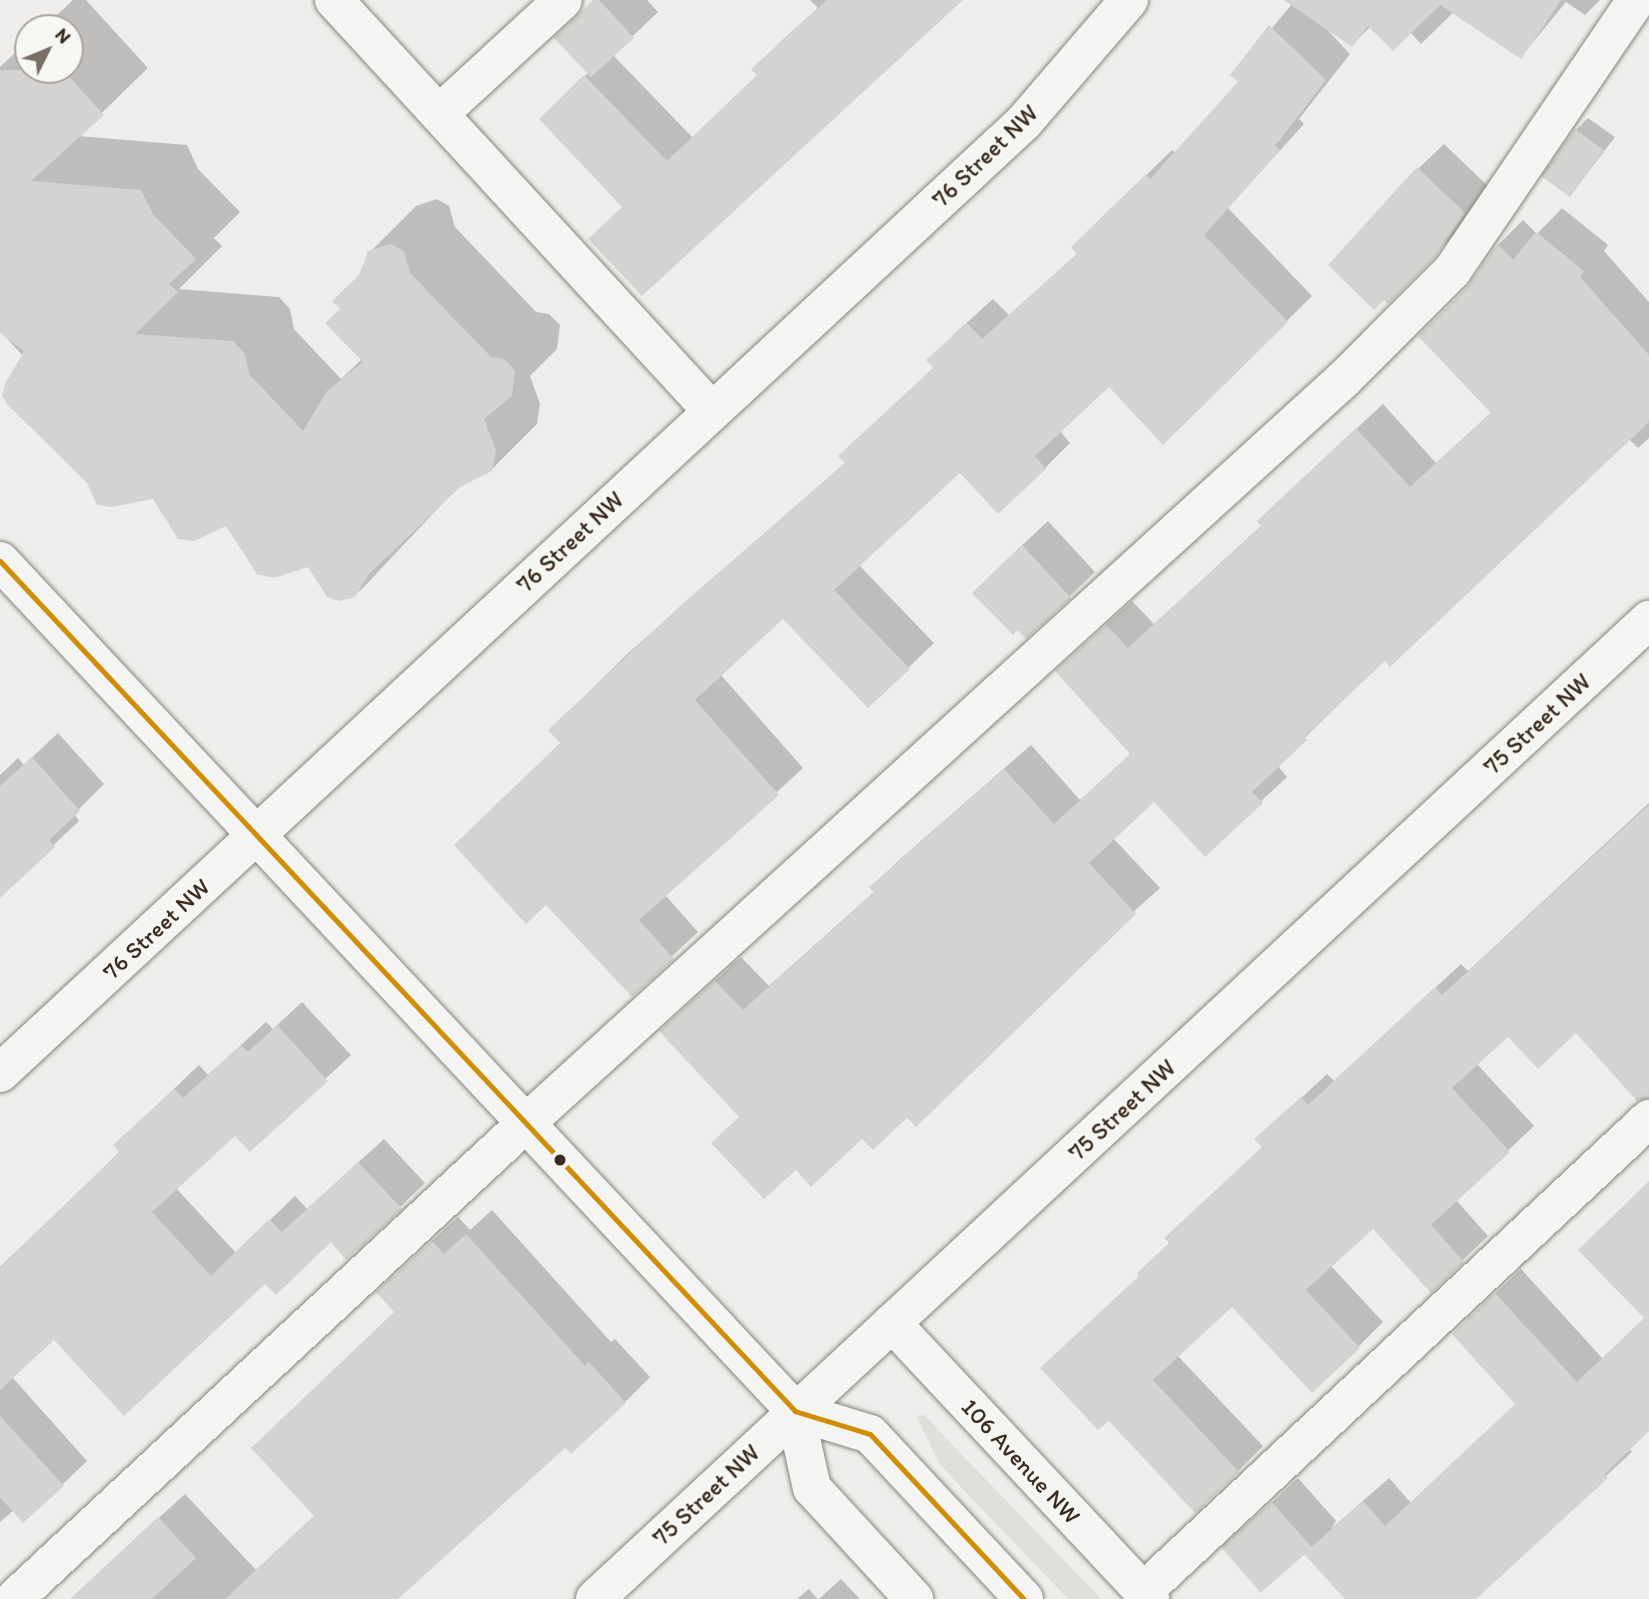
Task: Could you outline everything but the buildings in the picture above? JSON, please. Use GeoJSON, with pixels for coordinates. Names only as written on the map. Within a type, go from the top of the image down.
{"type":"FeatureCollection","features":[{"type":"Feature","properties":{"kind":"street"},"geometry":{"type":"LineString","coordinates":[[334,0],[712,411]]}},
{"type":"Feature","properties":{"kind":"street"},"geometry":{"type":"LineString","coordinates":[[439,114],[563,0]]}},
{"type":"Feature","properties":{"kind":"street","name":"76 Street NW"},"geometry":{"type":"LineString","coordinates":[[0,1073],[1024,122],[1129,0]]}},
{"type":"Feature","properties":{"kind":"street"},"geometry":{"type":"LineString","coordinates":[[14,1599],[526,1123],[1346,378],[1452,271],[1636,0]]}},
{"type":"Feature","properties":{"kind":"street"},"geometry":{"type":"LineString","coordinates":[[0,561],[795,1411],[870,1434],[1024,1599]]}},
{"type":"Feature","properties":{"kind":"street","name":"75 Street NW"},"geometry":{"type":"LineString","coordinates":[[595,1599],[1649,621]]}},
{"type":"Feature","properties":{"kind":"street"},"geometry":{"type":"LineString","coordinates":[[1147,1596],[1649,1119]]}},
{"type":"Feature","properties":{"kind":"street","name":"106 Avenue NW"},"geometry":{"type":"LineString","coordinates":[[892,1323],[1147,1596]]}},
{"type":"Feature","properties":{"kind":"street"},"geometry":{"type":"LineString","coordinates":[[795,1411],[811,1488],[914,1599]]}},
{"type":"Feature","properties":{"kind":"shaded area"},"geometry":{"type":"Polygon","coordinates":[[[924,1415],[1101,1599],[1068,1599],[940,1465],[916,1416],[924,1415]]]}},
{"type":"Feature","properties":{"kind":"transit line"},"geometry":{"type":"LineString","coordinates":[[0,561],[795,1411],[870,1434],[1024,1599]]}}]}
